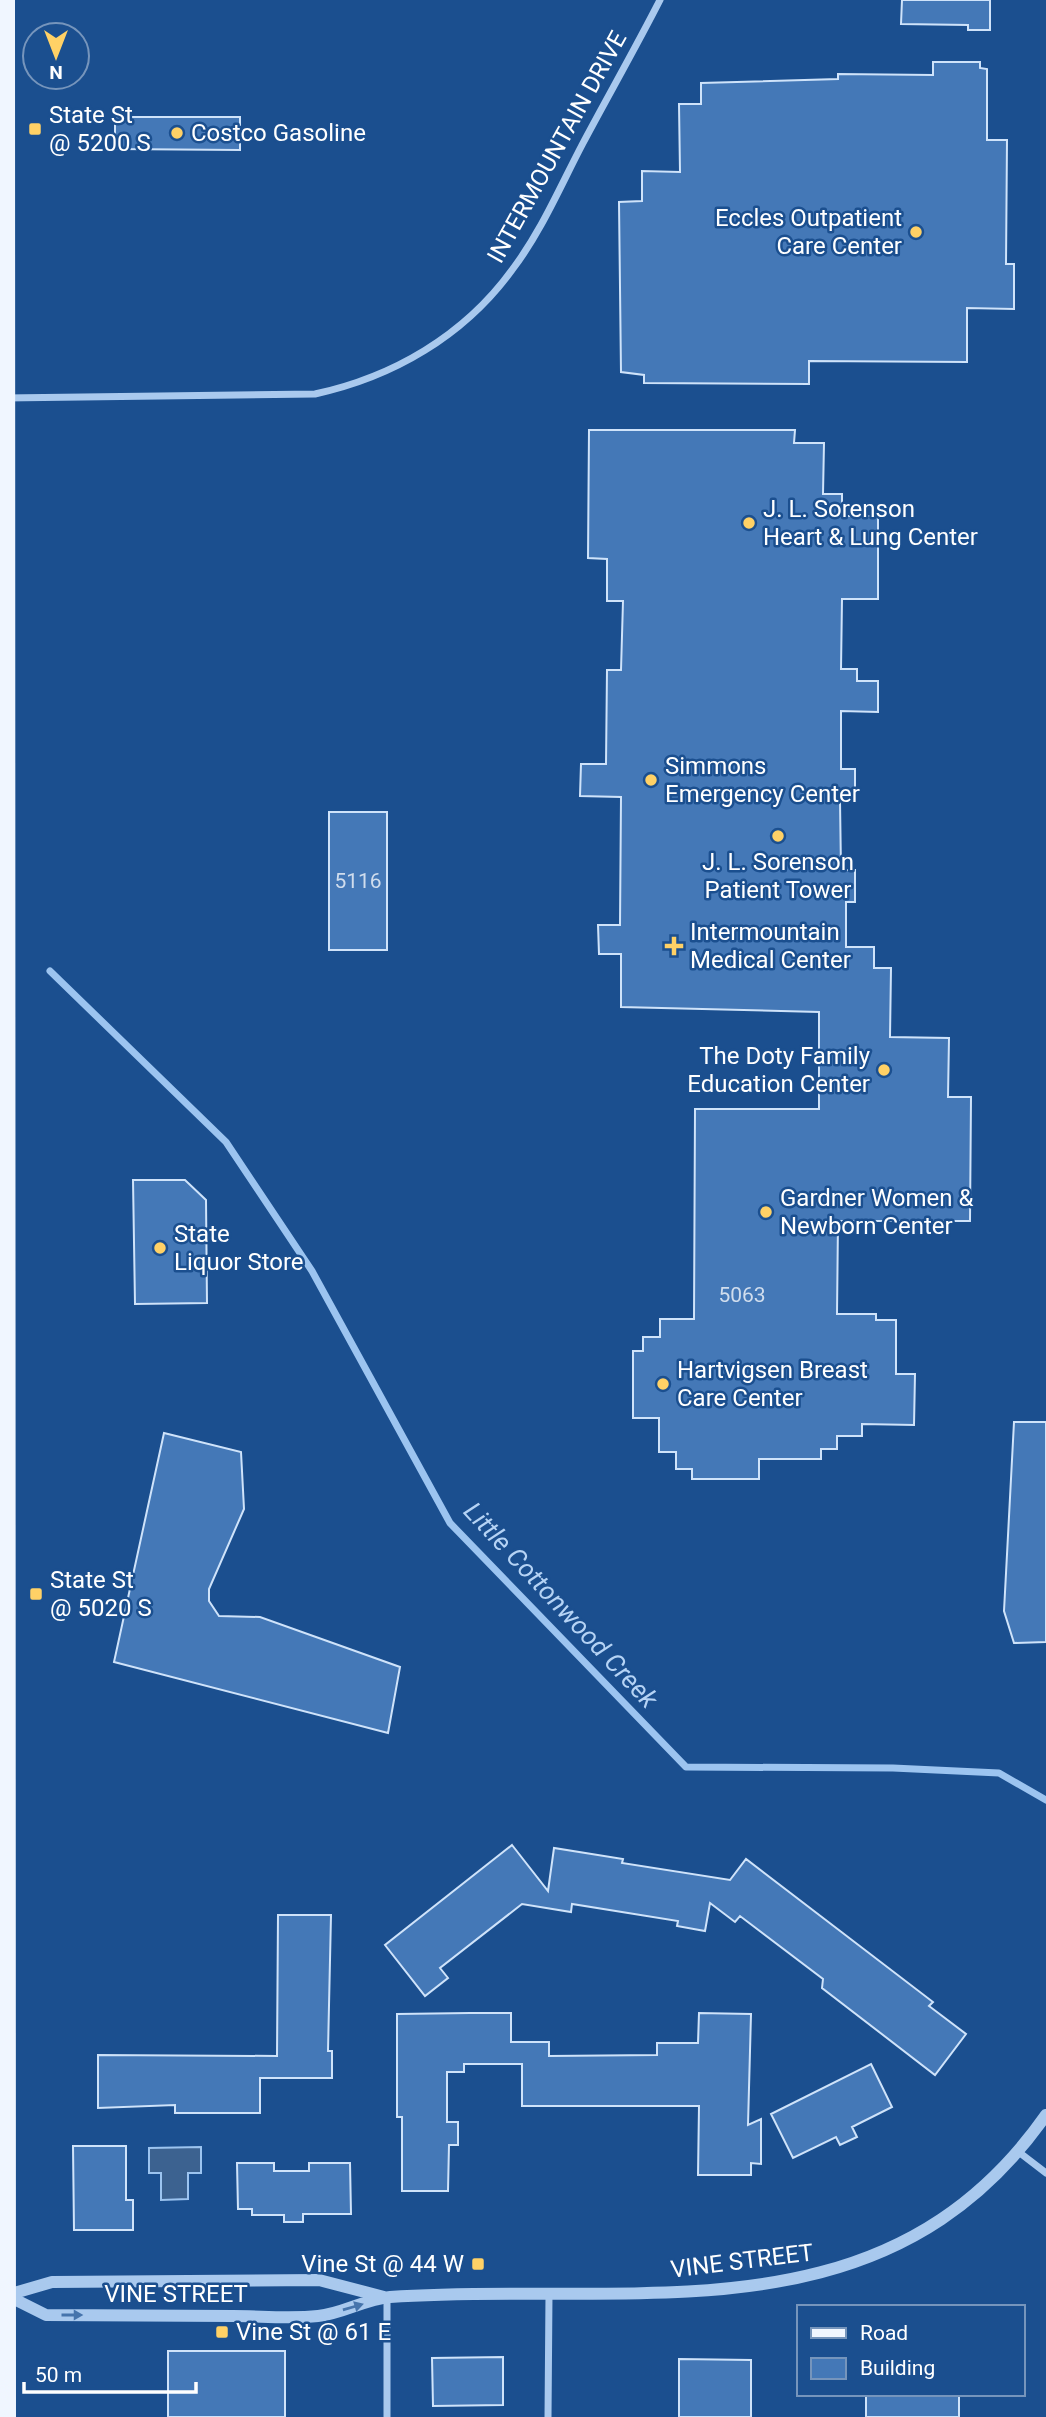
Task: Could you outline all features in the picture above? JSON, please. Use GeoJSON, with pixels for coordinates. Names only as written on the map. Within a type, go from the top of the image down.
{"type":"FeatureCollection","features":[{"type":"Feature","properties":{"kind":"main road"},"geometry":{"type":"LineString","coordinates":[[6,0],[3,1132],[4,2296],[7,2417]]}},
{"type":"Feature","properties":{"kind":"street","name":"INTERMOUNTAIN DRIVE"},"geometry":{"type":"LineString","coordinates":[[3,398],[314,394],[344,388],[400,367],[446,337],[493,295],[514,269],[540,226],[660,0]]}},
{"type":"Feature","properties":{"kind":"street","name":"VINE STREET"},"geometry":{"type":"LineString","coordinates":[[4,2296],[52,2282],[319,2280],[387,2297],[714,2290],[791,2281],[863,2261],[951,2212],[1020,2153],[1046,2115]]}},
{"type":"Feature","properties":{"kind":"street"},"geometry":{"type":"LineString","coordinates":[[1020,2153],[1046,2173]]}},
{"type":"Feature","properties":{"kind":"street"},"geometry":{"type":"LineString","coordinates":[[548,2295],[548,2417]]}},
{"type":"Feature","properties":{"kind":"street","name":"VINE STREET"},"geometry":{"type":"LineString","coordinates":[[4,2296],[46,2315],[292,2316],[320,2316],[387,2297]]}},
{"type":"Feature","properties":{"kind":"street"},"geometry":{"type":"LineString","coordinates":[[387,2297],[387,2417]]}},
{"type":"Feature","properties":{"kind":"water"},"geometry":{"type":"Polygon","coordinates":[[[201,2147],[201,2173],[188,2173],[188,2199],[161,2200],[161,2173],[149,2173],[149,2148],[201,2147]]]}},
{"type":"Feature","properties":{"kind":"building"},"geometry":{"type":"Polygon","coordinates":[[[902,0],[990,0],[990,30],[968,30],[968,25],[901,24],[902,0]]]}},
{"type":"Feature","properties":{"kind":"building"},"geometry":{"type":"Polygon","coordinates":[[[933,62],[980,62],[980,68],[987,69],[987,140],[1007,140],[1006,264],[1014,264],[1014,309],[967,308],[967,362],[809,361],[809,384],[644,383],[644,375],[621,372],[619,202],[642,201],[642,171],[680,172],[679,104],[701,104],[701,83],[838,79],[838,74],[933,75],[933,62]]]}},
{"type":"Feature","properties":{"kind":"building","name":"Costco Gasoline"},"geometry":{"type":"Polygon","coordinates":[[[115,117],[240,117],[240,150],[115,149],[115,117]]]}},
{"type":"Feature","properties":{"kind":"building"},"geometry":{"type":"Polygon","coordinates":[[[589,430],[795,430],[794,443],[824,443],[823,494],[842,494],[842,516],[878,516],[878,599],[842,599],[841,669],[857,669],[857,681],[878,681],[878,712],[841,711],[841,769],[855,769],[855,801],[840,801],[841,870],[855,870],[855,902],[846,902],[846,947],[874,947],[874,968],[891,968],[890,1037],[949,1038],[948,1097],[971,1097],[970,1221],[838,1221],[837,1314],[876,1314],[876,1320],[896,1320],[896,1374],[915,1374],[914,1425],[862,1424],[862,1436],[837,1436],[837,1449],[821,1449],[821,1459],[759,1459],[759,1479],[692,1479],[692,1469],[676,1469],[676,1452],[659,1452],[659,1418],[633,1418],[633,1351],[643,1351],[643,1337],[660,1337],[660,1319],[694,1319],[695,1109],[819,1109],[819,1012],[621,1007],[621,954],[599,954],[598,925],[620,925],[621,797],[580,796],[581,764],[606,764],[607,670],[621,670],[623,601],[607,601],[607,559],[588,558],[589,430]]]}},
{"type":"Feature","properties":{"kind":"building"},"geometry":{"type":"Polygon","coordinates":[[[329,812],[387,812],[387,950],[329,950],[329,812]]]}},
{"type":"Feature","properties":{"kind":"building"},"geometry":{"type":"Polygon","coordinates":[[[133,1180],[185,1180],[206,1200],[207,1303],[135,1304],[133,1180]]]}},
{"type":"Feature","properties":{"kind":"building"},"geometry":{"type":"Polygon","coordinates":[[[1014,1422],[1046,1422],[1046,1642],[1014,1643],[1004,1611],[1014,1422]]]}},
{"type":"Feature","properties":{"kind":"building"},"geometry":{"type":"Polygon","coordinates":[[[164,1433],[241,1452],[244,1509],[209,1589],[209,1601],[219,1616],[260,1617],[400,1667],[388,1733],[114,1662],[164,1433]]]}},
{"type":"Feature","properties":{"kind":"building"},"geometry":{"type":"Polygon","coordinates":[[[512,1845],[548,1891],[554,1848],[623,1859],[622,1863],[730,1880],[746,1859],[933,2002],[929,2006],[966,2034],[935,2075],[822,1988],[823,1979],[740,1916],[735,1922],[710,1903],[705,1931],[677,1926],[678,1921],[572,1904],[571,1912],[522,1904],[440,1968],[448,1978],[425,1996],[385,1945],[512,1845]]]}},
{"type":"Feature","properties":{"kind":"building"},"geometry":{"type":"Polygon","coordinates":[[[278,1915],[331,1915],[328,2051],[332,2051],[332,2078],[260,2078],[260,2113],[175,2113],[175,2105],[98,2108],[98,2055],[277,2056],[278,1915]]]}},
{"type":"Feature","properties":{"kind":"building"},"geometry":{"type":"Polygon","coordinates":[[[511,2013],[511,2042],[549,2042],[549,2056],[657,2055],[657,2043],[698,2043],[699,2013],[751,2014],[748,2125],[761,2119],[761,2164],[751,2163],[751,2175],[698,2175],[699,2106],[522,2106],[522,2064],[464,2064],[464,2072],[447,2072],[447,2122],[458,2122],[458,2145],[449,2145],[448,2191],[402,2191],[402,2117],[397,2117],[397,2014],[511,2013]]]}},
{"type":"Feature","properties":{"kind":"building"},"geometry":{"type":"Polygon","coordinates":[[[871,2064],[892,2107],[852,2127],[857,2137],[840,2145],[836,2137],[793,2158],[771,2114],[871,2064]]]}},
{"type":"Feature","properties":{"kind":"building"},"geometry":{"type":"Polygon","coordinates":[[[73,2146],[126,2146],[126,2200],[133,2200],[133,2230],[74,2230],[73,2146]]]}},
{"type":"Feature","properties":{"kind":"building"},"geometry":{"type":"Polygon","coordinates":[[[237,2163],[274,2163],[274,2171],[309,2171],[309,2163],[350,2163],[351,2214],[303,2214],[303,2222],[284,2222],[284,2215],[252,2215],[252,2209],[238,2209],[237,2163]]]}},
{"type":"Feature","properties":{"kind":"building"},"geometry":{"type":"Polygon","coordinates":[[[168,2351],[285,2351],[285,2417],[168,2417],[168,2351]]]}},
{"type":"Feature","properties":{"kind":"building"},"geometry":{"type":"Polygon","coordinates":[[[503,2357],[503,2405],[433,2406],[432,2358],[503,2357]]]}},
{"type":"Feature","properties":{"kind":"building"},"geometry":{"type":"Polygon","coordinates":[[[679,2359],[751,2360],[751,2417],[679,2417],[679,2359]]]}},
{"type":"Feature","properties":{"kind":"building"},"geometry":{"type":"Polygon","coordinates":[[[866,2396],[959,2396],[959,2417],[866,2417],[866,2396]]]}},
{"type":"Feature","properties":{"kind":"waterway","name":"Little Cottonwood Creek"},"geometry":{"type":"LineString","coordinates":[[50,971],[226,1142],[312,1271],[450,1523],[686,1767],[893,1768],[999,1773],[1046,1800]]}},
{"type":"Feature","properties":{"kind":"place","name":"State St @ 5200 S"},"geometry":{"type":"Point","coordinates":[35,129]}},
{"type":"Feature","properties":{"kind":"place","name":"Costco Gasoline"},"geometry":{"type":"Point","coordinates":[177,133]}},
{"type":"Feature","properties":{"kind":"place","name":"Eccles Outpatient Care Center"},"geometry":{"type":"Point","coordinates":[916,232]}},
{"type":"Feature","properties":{"kind":"place","name":"J. L. Sorenson Heart & Lung Center"},"geometry":{"type":"Point","coordinates":[749,523]}},
{"type":"Feature","properties":{"kind":"place","name":"Simmons Emergency Center"},"geometry":{"type":"Point","coordinates":[651,780]}},
{"type":"Feature","properties":{"kind":"place","name":"J. L. Sorenson Patient Tower"},"geometry":{"type":"Point","coordinates":[778,836]}},
{"type":"Feature","properties":{"kind":"place","name":"Intermountain Medical Center"},"geometry":{"type":"Point","coordinates":[674,946]}},
{"type":"Feature","properties":{"kind":"place","name":"The Doty Family Education Center"},"geometry":{"type":"Point","coordinates":[884,1070]}},
{"type":"Feature","properties":{"kind":"place","name":"Gardner Women & Newborn Center"},"geometry":{"type":"Point","coordinates":[766,1212]}},
{"type":"Feature","properties":{"kind":"place","name":"State Liquor Store"},"geometry":{"type":"Point","coordinates":[160,1248]}},
{"type":"Feature","properties":{"kind":"place","name":"Hartvigsen Breast Care Center"},"geometry":{"type":"Point","coordinates":[663,1384]}},
{"type":"Feature","properties":{"kind":"place","name":"State St @ 5020 S"},"geometry":{"type":"Point","coordinates":[36,1594]}},
{"type":"Feature","properties":{"kind":"place","name":"Vine St @ 44 W"},"geometry":{"type":"Point","coordinates":[478,2264]}},
{"type":"Feature","properties":{"kind":"place","name":"Vine St @ 61 E"},"geometry":{"type":"Point","coordinates":[222,2332]}}]}
